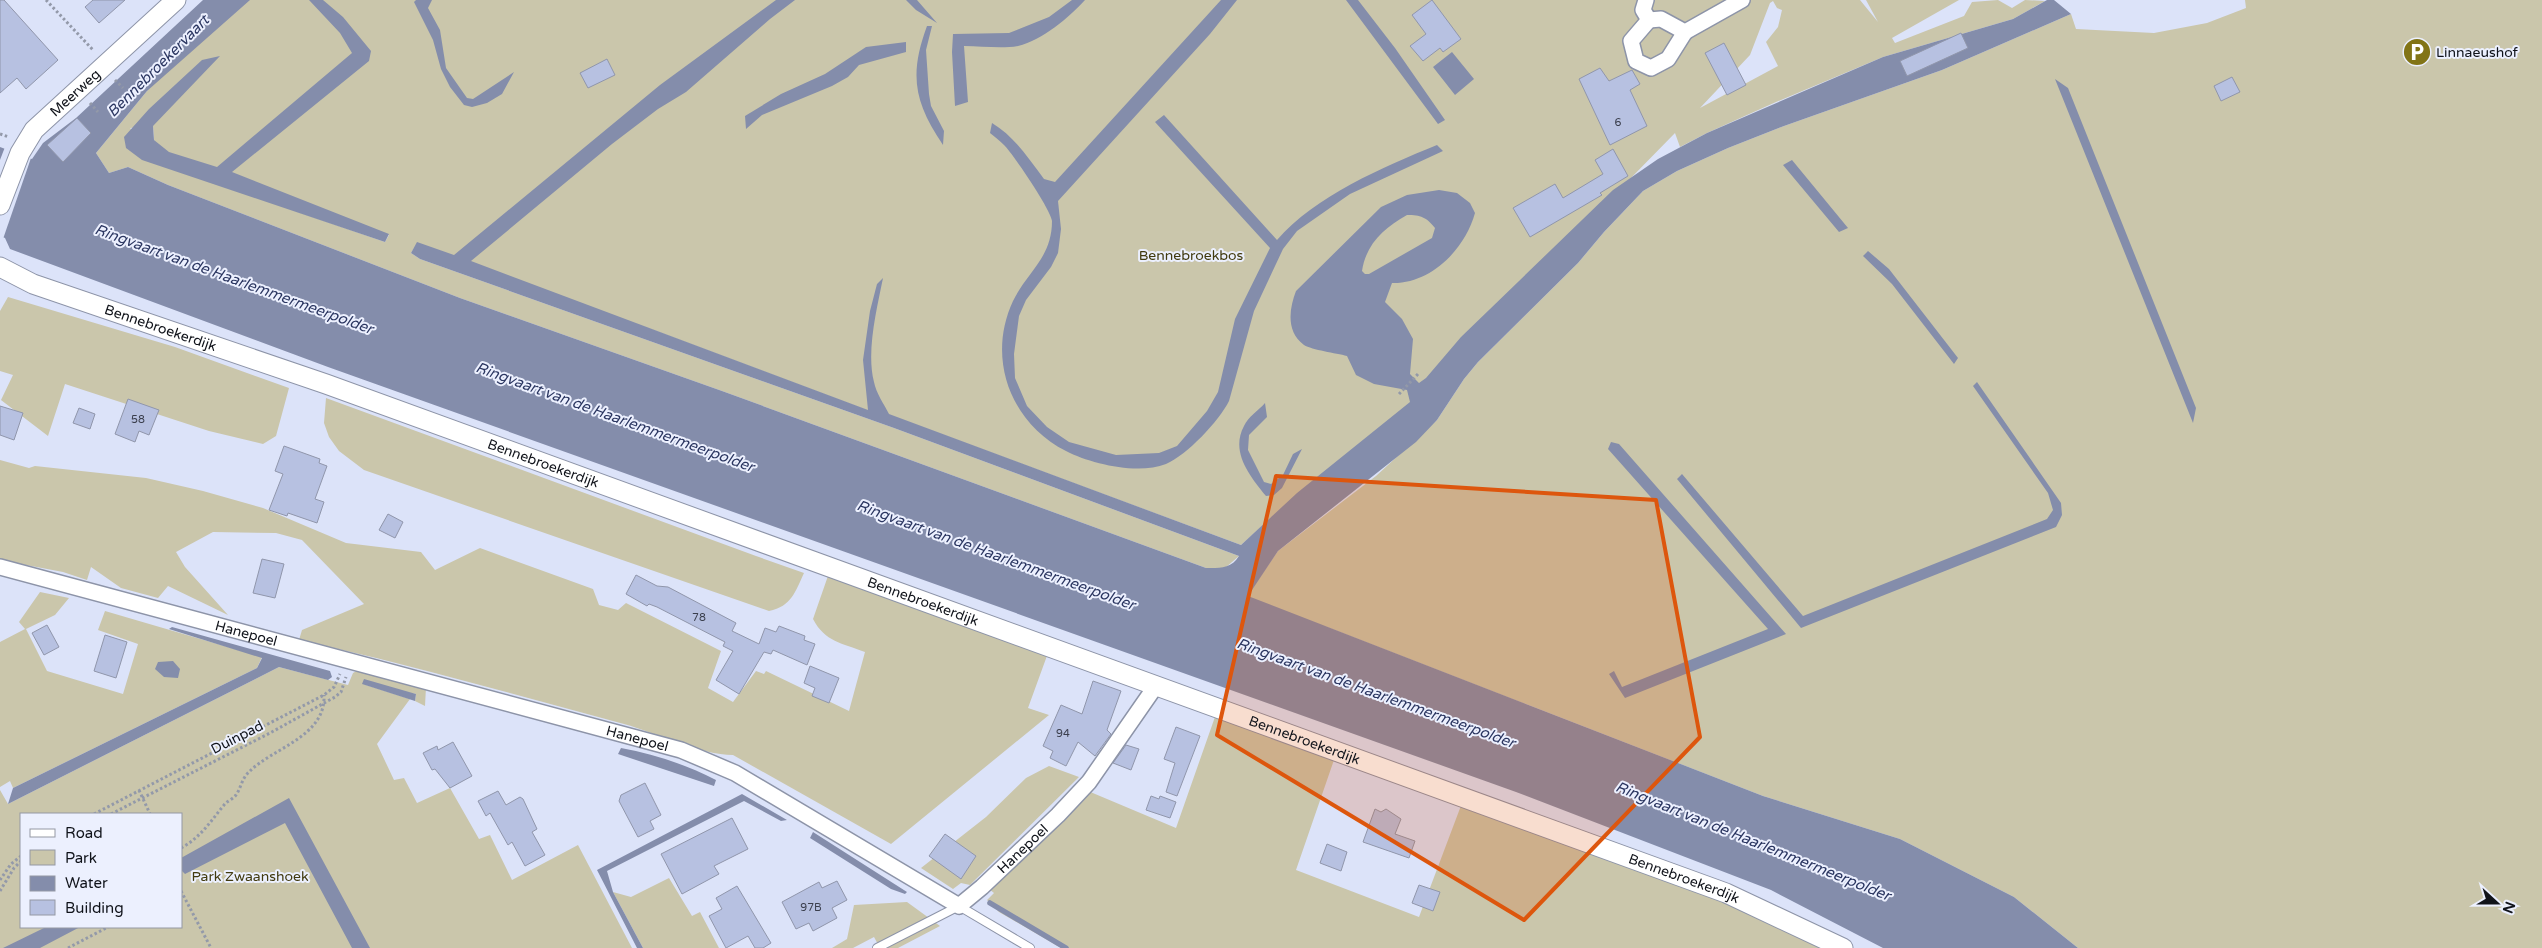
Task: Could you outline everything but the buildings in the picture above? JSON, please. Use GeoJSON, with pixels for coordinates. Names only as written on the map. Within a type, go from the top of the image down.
{"type":"FeatureCollection","features":[{"type":"Feature","properties":{"kind":"street","name":"Meerweg"},"geometry":{"type":"LineString","coordinates":[[0,205],[15,146],[176,0]]}},
{"type":"Feature","properties":{"kind":"street"},"geometry":{"type":"LineString","coordinates":[[1646,0],[1643,10],[1648,20]]}},
{"type":"Feature","properties":{"kind":"street"},"geometry":{"type":"LineString","coordinates":[[1648,20],[1631,41],[1636,61],[1651,68],[1668,59],[1685,32],[1742,0]]}},
{"type":"Feature","properties":{"kind":"street"},"geometry":{"type":"LineString","coordinates":[[1648,20],[1662,20],[1685,32]]}},
{"type":"Feature","properties":{"kind":"street","name":"Bennebroekerdijk"},"geometry":{"type":"LineString","coordinates":[[0,267],[33,284],[326,384],[1155,687],[1726,893],[1843,948]]}},
{"type":"Feature","properties":{"kind":"street","name":"Hanepoel"},"geometry":{"type":"LineString","coordinates":[[0,567],[681,750],[735,773],[959,906],[1052,822],[1089,782],[1155,687]]}},
{"type":"Feature","properties":{"kind":"lane"},"geometry":{"type":"LineString","coordinates":[[877,948],[959,906],[1030,948]]}},
{"type":"Feature","properties":{"kind":"path"},"geometry":{"type":"LineString","coordinates":[[46,0],[105,63]]}},
{"type":"Feature","properties":{"kind":"path"},"geometry":{"type":"LineString","coordinates":[[114,80],[123,88]]}},
{"type":"Feature","properties":{"kind":"path"},"geometry":{"type":"LineString","coordinates":[[90,103],[98,112]]}},
{"type":"Feature","properties":{"kind":"path"},"geometry":{"type":"LineString","coordinates":[[0,134],[15,146]]}},
{"type":"Feature","properties":{"kind":"path"},"geometry":{"type":"LineString","coordinates":[[1400,394],[1419,373]]}},
{"type":"Feature","properties":{"kind":"path"},"geometry":{"type":"LineString","coordinates":[[96,813],[324,695],[334,688],[346,659]]}},
{"type":"Feature","properties":{"kind":"path","name":"Duinpad"},"geometry":{"type":"LineString","coordinates":[[113,813],[277,730],[341,692],[346,659]]}},
{"type":"Feature","properties":{"kind":"path"},"geometry":{"type":"LineString","coordinates":[[182,847],[205,829],[225,803],[236,796],[247,773],[273,753],[301,738],[316,720],[324,702],[324,695]]}},
{"type":"Feature","properties":{"kind":"path"},"geometry":{"type":"LineString","coordinates":[[139,790],[150,813]]}},
{"type":"Feature","properties":{"kind":"path"},"geometry":{"type":"LineString","coordinates":[[0,880],[11,864],[20,857]]}},
{"type":"Feature","properties":{"kind":"path"},"geometry":{"type":"LineString","coordinates":[[0,891],[14,868],[20,862]]}},
{"type":"Feature","properties":{"kind":"path"},"geometry":{"type":"LineString","coordinates":[[182,893],[211,948]]}},
{"type":"Feature","properties":{"kind":"path"},"geometry":{"type":"LineString","coordinates":[[68,948],[106,928]]}},
{"type":"Feature","properties":{"kind":"highlighted area"},"geometry":{"type":"Polygon","coordinates":[[[1276,476],[1656,500],[1700,737],[1524,920],[1217,735],[1276,476]]]}},
{"type":"Feature","properties":{"kind":"green space","name":"Bennebroekbos"},"geometry":{"type":"Polygon","coordinates":[[[232,0],[1860,0],[1878,22],[1866,0],[1959,0],[1892,38],[1895,43],[1964,16],[1972,2],[1998,0],[2012,8],[2025,0],[2045,1],[2013,19],[1883,57],[1776,102],[1680,147],[1675,133],[1383,431],[1284,506],[1241,545],[868,407],[869,411],[656,331],[416,245],[411,253],[420,259],[894,428],[1239,556],[1225,568],[1206,568],[722,391],[460,298],[168,185],[128,167],[109,173],[96,153],[147,91],[232,0]],[[1773,1],[1770,3],[1750,55],[1700,108],[1778,66],[1766,42],[1778,27],[1782,10],[1777,8],[1773,1]],[[153,126],[130,128],[176,170],[385,242],[389,235],[162,153],[154,140],[153,126]]]}},
{"type":"Feature","properties":{"kind":"green space"},"geometry":{"type":"Polygon","coordinates":[[[2245,0],[2542,0],[2542,948],[2078,948],[2014,897],[1900,839],[1763,796],[1327,627],[1253,604],[1247,596],[1278,551],[1376,476],[1437,420],[1464,379],[1478,362],[1578,263],[1643,191],[1677,171],[1728,148],[1942,70],[2071,14],[2076,29],[2154,33],[2207,23],[2246,8],[2245,0]]]}},
{"type":"Feature","properties":{"kind":"green space"},"geometry":{"type":"Polygon","coordinates":[[[8,297],[175,347],[289,388],[276,436],[263,444],[209,431],[65,384],[48,436],[1,400],[13,375],[0,371],[0,311],[8,297]]]}},
{"type":"Feature","properties":{"kind":"green space"},"geometry":{"type":"Polygon","coordinates":[[[326,398],[804,573],[788,602],[777,609],[769,611],[364,470],[339,451],[329,437],[324,423],[326,398]]]}},
{"type":"Feature","properties":{"kind":"green space"},"geometry":{"type":"Polygon","coordinates":[[[0,460],[29,468],[35,466],[146,478],[203,491],[263,508],[346,543],[421,552],[435,570],[480,548],[593,589],[599,605],[618,610],[626,603],[721,651],[708,688],[733,702],[756,671],[764,674],[766,671],[849,711],[865,652],[835,641],[823,633],[813,619],[829,573],[1048,653],[1028,708],[1049,715],[891,844],[733,755],[707,751],[624,724],[421,669],[299,640],[302,630],[364,604],[302,540],[276,533],[213,532],[176,552],[185,567],[228,615],[168,586],[158,598],[121,588],[91,567],[87,580],[63,572],[0,560],[0,460]]]}},
{"type":"Feature","properties":{"kind":"green space"},"geometry":{"type":"Polygon","coordinates":[[[40,592],[69,598],[55,615],[26,629],[47,671],[123,694],[138,644],[98,630],[105,611],[262,657],[257,668],[13,788],[10,781],[0,787],[0,642],[25,629],[19,622],[40,592]]]}},
{"type":"Feature","properties":{"kind":"green space","name":"Park Zwaanshoek"},"geometry":{"type":"Polygon","coordinates":[[[279,667],[348,685],[353,673],[362,668],[426,687],[425,706],[415,701],[416,694],[363,684],[410,699],[377,744],[394,780],[404,778],[417,803],[450,788],[479,839],[490,835],[512,880],[578,845],[632,948],[0,948],[0,790],[8,804],[279,667]]]}},
{"type":"Feature","properties":{"kind":"green space"},"geometry":{"type":"Polygon","coordinates":[[[1216,714],[1335,757],[1296,870],[1419,917],[1462,803],[1737,903],[1833,948],[1061,948],[999,912],[987,900],[994,893],[989,889],[1075,808],[1088,791],[1176,828],[1216,714]]]}},
{"type":"Feature","properties":{"kind":"green space"},"geometry":{"type":"Polygon","coordinates":[[[1049,766],[1079,777],[970,885],[961,883],[953,889],[921,868],[986,817],[1026,778],[1049,766]]]}},
{"type":"Feature","properties":{"kind":"green space"},"geometry":{"type":"Polygon","coordinates":[[[669,878],[692,916],[700,912],[719,948],[643,948],[613,892],[631,897],[669,878]]]}},
{"type":"Feature","properties":{"kind":"green space"},"geometry":{"type":"Polygon","coordinates":[[[907,902],[940,926],[898,948],[880,948],[874,937],[853,948],[832,948],[847,939],[854,905],[907,902]]]}},
{"type":"Feature","properties":{"kind":"water"},"geometry":{"type":"Polygon","coordinates":[[[203,0],[250,0],[147,91],[96,153],[109,173],[128,167],[168,185],[460,298],[722,391],[1206,568],[1216,568],[1228,566],[1239,556],[894,428],[420,259],[411,253],[417,242],[454,255],[660,85],[776,0],[795,0],[770,19],[686,92],[658,109],[612,144],[471,261],[868,410],[863,360],[870,311],[877,284],[883,278],[875,316],[871,357],[875,386],[889,414],[1241,545],[1297,493],[1410,402],[1407,390],[1374,384],[1356,375],[1347,356],[1304,345],[1294,334],[1292,327],[1291,313],[1296,291],[1381,207],[1407,195],[1439,190],[1457,193],[1470,203],[1475,213],[1463,239],[1444,262],[1420,278],[1392,283],[1385,302],[1402,319],[1413,339],[1410,374],[1419,383],[1426,378],[1461,337],[1613,190],[1658,159],[1707,133],[1883,57],[2013,19],[2047,0],[2054,0],[2071,14],[1942,70],[1728,148],[1677,171],[1643,191],[1578,263],[1478,362],[1464,379],[1437,420],[1416,442],[1278,551],[1248,596],[1763,796],[1900,839],[2014,897],[2078,948],[1883,948],[1771,890],[1516,792],[328,367],[10,249],[5,238],[0,236],[0,147],[32,159],[43,143],[76,118],[203,0]],[[1407,215],[1384,231],[1372,245],[1364,261],[1362,271],[1365,274],[1369,274],[1432,238],[1435,228],[1432,224],[1423,217],[1407,215]]]}},
{"type":"Feature","properties":{"kind":"water"},"geometry":{"type":"Polygon","coordinates":[[[309,0],[323,0],[343,17],[371,51],[369,61],[232,172],[389,234],[385,242],[142,160],[126,148],[124,137],[149,109],[202,60],[220,56],[153,126],[154,140],[169,152],[217,167],[352,53],[340,33],[309,0]]]}},
{"type":"Feature","properties":{"kind":"water"},"geometry":{"type":"Polygon","coordinates":[[[416,0],[432,0],[428,8],[440,30],[446,68],[467,98],[473,99],[514,72],[502,94],[487,103],[472,107],[464,105],[450,87],[441,69],[433,40],[414,2],[416,0]]]}},
{"type":"Feature","properties":{"kind":"water"},"geometry":{"type":"Polygon","coordinates":[[[906,0],[917,0],[937,23],[916,10],[906,0]]]}},
{"type":"Feature","properties":{"kind":"water"},"geometry":{"type":"Polygon","coordinates":[[[1072,0],[1085,0],[1054,28],[1037,39],[1018,46],[964,46],[968,102],[955,106],[953,34],[1009,33],[1049,17],[1072,0]]]}},
{"type":"Feature","properties":{"kind":"water"},"geometry":{"type":"Polygon","coordinates":[[[1221,0],[1237,0],[1210,34],[1058,201],[1061,229],[1058,253],[1051,267],[1026,300],[1019,316],[1014,354],[1015,378],[1027,406],[1047,427],[1069,442],[1116,455],[1159,453],[1177,446],[1207,411],[1218,392],[1235,319],[1270,248],[1155,122],[1164,115],[1277,240],[1310,210],[1351,184],[1437,145],[1443,151],[1350,194],[1297,231],[1283,249],[1254,311],[1229,401],[1202,437],[1174,460],[1155,467],[1129,468],[1101,464],[1076,456],[1047,439],[1031,424],[1018,407],[1009,387],[1003,367],[1002,345],[1005,323],[1013,301],[1038,264],[1048,245],[1052,221],[1039,195],[1016,160],[1004,145],[990,133],[992,123],[1014,141],[1044,179],[1055,182],[1221,0]]]}},
{"type":"Feature","properties":{"kind":"water"},"geometry":{"type":"Polygon","coordinates":[[[1346,0],[1358,0],[1395,48],[1445,120],[1438,124],[1346,0]]]}},
{"type":"Feature","properties":{"kind":"water"},"geometry":{"type":"Polygon","coordinates":[[[927,26],[932,26],[926,50],[929,94],[931,106],[944,131],[943,145],[926,115],[917,88],[918,59],[927,26]]]}},
{"type":"Feature","properties":{"kind":"water"},"geometry":{"type":"Polygon","coordinates":[[[906,42],[906,52],[859,65],[848,77],[832,86],[762,115],[746,129],[745,116],[781,94],[825,74],[866,47],[906,42]]]}},
{"type":"Feature","properties":{"kind":"water"},"geometry":{"type":"Polygon","coordinates":[[[1452,52],[1474,79],[1455,95],[1433,67],[1452,52]]]}},
{"type":"Feature","properties":{"kind":"water"},"geometry":{"type":"Polygon","coordinates":[[[2055,79],[2068,88],[2196,408],[2193,423],[2055,79]]]}},
{"type":"Feature","properties":{"kind":"water"},"geometry":{"type":"Polygon","coordinates":[[[1792,160],[1848,228],[1839,232],[1783,165],[1792,160]]]}},
{"type":"Feature","properties":{"kind":"water"},"geometry":{"type":"Polygon","coordinates":[[[1868,251],[1889,269],[1958,358],[1954,364],[1892,284],[1863,256],[1868,251]]]}},
{"type":"Feature","properties":{"kind":"water"},"geometry":{"type":"Polygon","coordinates":[[[1977,382],[2061,503],[2062,515],[2056,527],[1801,628],[1677,479],[1682,474],[1803,616],[2047,519],[2053,510],[2048,493],[1973,386],[1977,382]]]}},
{"type":"Feature","properties":{"kind":"water"},"geometry":{"type":"Polygon","coordinates":[[[1265,403],[1267,417],[1249,435],[1248,450],[1264,482],[1271,484],[1283,475],[1293,454],[1302,449],[1282,488],[1274,495],[1266,496],[1248,472],[1239,445],[1240,436],[1246,423],[1265,403]]]}},
{"type":"Feature","properties":{"kind":"water"},"geometry":{"type":"Polygon","coordinates":[[[1611,442],[1619,444],[1786,634],[1625,698],[1609,674],[1614,671],[1622,687],[1768,629],[1608,449],[1611,442]]]}},
{"type":"Feature","properties":{"kind":"water"},"geometry":{"type":"Polygon","coordinates":[[[172,627],[330,671],[332,677],[328,680],[279,667],[8,804],[13,788],[257,668],[262,658],[169,629],[172,627]]]}},
{"type":"Feature","properties":{"kind":"water"},"geometry":{"type":"Polygon","coordinates":[[[173,661],[180,669],[178,678],[164,677],[155,669],[158,662],[173,661]]]}},
{"type":"Feature","properties":{"kind":"water"},"geometry":{"type":"Polygon","coordinates":[[[364,679],[416,694],[415,701],[362,684],[364,679]]]}},
{"type":"Feature","properties":{"kind":"water"},"geometry":{"type":"Polygon","coordinates":[[[621,748],[682,765],[716,780],[714,786],[618,754],[621,748]]]}},
{"type":"Feature","properties":{"kind":"water"},"geometry":{"type":"Polygon","coordinates":[[[742,794],[787,820],[781,821],[744,801],[607,871],[613,892],[643,948],[637,948],[597,870],[742,794]]]}},
{"type":"Feature","properties":{"kind":"water"},"geometry":{"type":"Polygon","coordinates":[[[289,798],[370,948],[352,948],[285,823],[185,874],[182,871],[182,857],[289,798]]]}},
{"type":"Feature","properties":{"kind":"water"},"geometry":{"type":"Polygon","coordinates":[[[813,832],[907,892],[905,894],[891,889],[810,838],[813,832]]]}},
{"type":"Feature","properties":{"kind":"water"},"geometry":{"type":"Polygon","coordinates":[[[44,928],[78,928],[40,948],[3,948],[44,928]]]}},
{"type":"Feature","properties":{"kind":"pier"},"geometry":{"type":"Polygon","coordinates":[[[5,147],[31,158],[3,239],[0,238],[0,160],[5,147]]]}},
{"type":"Feature","properties":{"kind":"waterway"},"geometry":{"type":"LineString","coordinates":[[990,903],[1066,948]]}},
{"type":"Feature","properties":{"kind":"place","name":"Linnaeushof"},"geometry":{"type":"Point","coordinates":[2417,52]}},
{"type":"Feature","properties":{"kind":"water label","name":"Bennebroekervaart"},"geometry":{"type":"Point","coordinates":[158,66]}},
{"type":"Feature","properties":{"kind":"water label","name":"Ringvaart van de Haarlemmermeerpolder"},"geometry":{"type":"Point","coordinates":[234,279]}},
{"type":"Feature","properties":{"kind":"water label","name":"Ringvaart van de Haarlemmermeerpolder"},"geometry":{"type":"Point","coordinates":[615,417]}},
{"type":"Feature","properties":{"kind":"water label","name":"Ringvaart van de Haarlemmermeerpolder"},"geometry":{"type":"Point","coordinates":[996,555]}},
{"type":"Feature","properties":{"kind":"water label","name":"Ringvaart van de Haarlemmermeerpolder"},"geometry":{"type":"Point","coordinates":[1376,693]}},
{"type":"Feature","properties":{"kind":"water label","name":"Ringvaart van de Haarlemmermeerpolder"},"geometry":{"type":"Point","coordinates":[1753,841]}}]}
